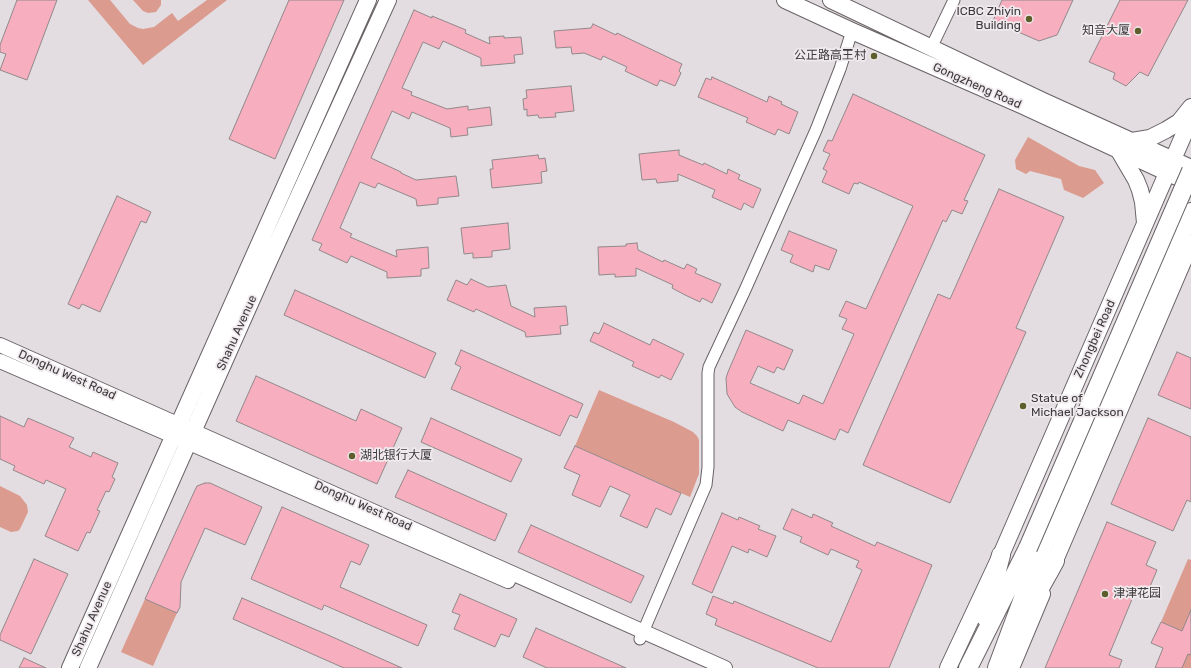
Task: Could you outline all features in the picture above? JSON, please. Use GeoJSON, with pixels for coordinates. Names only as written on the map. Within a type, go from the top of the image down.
{"type":"FeatureCollection","features":[{"type":"Feature","properties":{"kind":"main road","name":"Shahu Avenue"},"geometry":{"type":"LineString","coordinates":[[88,668],[183,433],[368,0]]}},
{"type":"Feature","properties":{"kind":"main road","name":"Shahu Avenue"},"geometry":{"type":"LineString","coordinates":[[70,668],[388,0]]}},
{"type":"Feature","properties":{"kind":"main road","name":"Gongzheng Road"},"geometry":{"type":"LineString","coordinates":[[785,0],[1021,105],[1119,151],[1170,166],[1191,168]]}},
{"type":"Feature","properties":{"kind":"main road","name":"Gongzheng Road"},"geometry":{"type":"LineString","coordinates":[[831,0],[1132,141],[1170,166]]}},
{"type":"Feature","properties":{"kind":"main road"},"geometry":{"type":"LineString","coordinates":[[1132,141],[1150,138],[1166,130],[1179,122],[1191,107]]}},
{"type":"Feature","properties":{"kind":"main road","name":"Zhongbei Road"},"geometry":{"type":"LineString","coordinates":[[948,668],[1001,555],[1191,118]]}},
{"type":"Feature","properties":{"kind":"main road"},"geometry":{"type":"LineString","coordinates":[[1119,151],[1136,180],[1140,190],[1143,202],[1145,225]]}},
{"type":"Feature","properties":{"kind":"main road"},"geometry":{"type":"LineString","coordinates":[[1170,166],[1191,184]]}},
{"type":"Feature","properties":{"kind":"main road","name":"Zhongbei Road"},"geometry":{"type":"LineString","coordinates":[[1003,665],[1041,554],[1191,171]]}},
{"type":"Feature","properties":{"kind":"main road","name":"Zhongbei Road"},"geometry":{"type":"LineString","coordinates":[[1041,554],[1191,212]]}},
{"type":"Feature","properties":{"kind":"main road","name":"Zhongbei Road"},"geometry":{"type":"LineString","coordinates":[[968,668],[976,650],[1041,554],[1190,250]]}},
{"type":"Feature","properties":{"kind":"main road"},"geometry":{"type":"LineString","coordinates":[[976,650],[1001,555]]}},
{"type":"Feature","properties":{"kind":"street"},"geometry":{"type":"LineString","coordinates":[[931,48],[954,0]]}},
{"type":"Feature","properties":{"kind":"street"},"geometry":{"type":"LineString","coordinates":[[642,635],[706,485],[708,467],[709,367],[751,277],[816,130],[840,69],[852,31]]}},
{"type":"Feature","properties":{"kind":"street","name":"Donghu West Road"},"geometry":{"type":"LineString","coordinates":[[0,345],[183,433],[642,635],[725,668]]}},
{"type":"Feature","properties":{"kind":"street","name":"Donghu West Road"},"geometry":{"type":"LineString","coordinates":[[0,361],[183,433]]}},
{"type":"Feature","properties":{"kind":"street","name":"Donghu West Road"},"geometry":{"type":"LineString","coordinates":[[642,635],[706,668]]}},
{"type":"Feature","properties":{"kind":"shaded area"},"geometry":{"type":"Polygon","coordinates":[[[88,0],[110,0],[130,24],[143,29],[154,27],[172,13],[178,21],[207,0],[227,0],[143,65],[88,0]]]}},
{"type":"Feature","properties":{"kind":"shaded area"},"geometry":{"type":"Polygon","coordinates":[[[133,0],[161,0],[161,5],[156,12],[148,13],[143,11],[133,0]]]}},
{"type":"Feature","properties":{"kind":"shaded area"},"geometry":{"type":"Polygon","coordinates":[[[1028,137],[1079,166],[1095,170],[1104,183],[1083,198],[1064,190],[1061,179],[1030,171],[1026,174],[1016,169],[1015,160],[1028,137]]]}},
{"type":"Feature","properties":{"kind":"shaded area"},"geometry":{"type":"Polygon","coordinates":[[[599,390],[674,422],[693,432],[697,436],[699,440],[699,474],[690,497],[575,446],[599,390]]]}},
{"type":"Feature","properties":{"kind":"shaded area"},"geometry":{"type":"Polygon","coordinates":[[[0,486],[20,496],[27,505],[28,512],[18,531],[11,532],[0,527],[0,486]]]}},
{"type":"Feature","properties":{"kind":"shaded area"},"geometry":{"type":"Polygon","coordinates":[[[1188,559],[1191,560],[1191,627],[1182,631],[1161,622],[1188,559]]]}},
{"type":"Feature","properties":{"kind":"shaded area"},"geometry":{"type":"Polygon","coordinates":[[[145,599],[177,613],[153,666],[121,652],[145,599]]]}},
{"type":"Feature","properties":{"kind":"shaded area"},"geometry":{"type":"Polygon","coordinates":[[[1175,648],[1191,655],[1191,668],[1182,668],[1175,648]]]}},
{"type":"Feature","properties":{"kind":"building"},"geometry":{"type":"Polygon","coordinates":[[[17,0],[57,0],[27,80],[0,70],[6,54],[0,52],[0,45],[17,0]]]}},
{"type":"Feature","properties":{"kind":"building"},"geometry":{"type":"Polygon","coordinates":[[[289,0],[344,0],[275,159],[229,139],[289,0]]]}},
{"type":"Feature","properties":{"kind":"building","name":"ICBC Zhiyin Building"},"geometry":{"type":"Polygon","coordinates":[[[1002,0],[1073,0],[1057,35],[1039,41],[993,21],[1002,0]]]}},
{"type":"Feature","properties":{"kind":"building","name":"知音大厦"},"geometry":{"type":"Polygon","coordinates":[[[1120,0],[1188,0],[1148,76],[1140,72],[1126,86],[1113,79],[1115,73],[1089,62],[1120,0]]]}},
{"type":"Feature","properties":{"kind":"building"},"geometry":{"type":"Polygon","coordinates":[[[414,10],[466,30],[465,33],[490,44],[489,37],[521,37],[523,54],[514,55],[515,63],[481,66],[481,58],[443,41],[439,49],[423,42],[402,88],[412,92],[411,95],[447,109],[468,106],[468,110],[490,107],[492,125],[467,128],[468,135],[451,137],[450,128],[412,112],[409,119],[392,111],[371,158],[416,180],[456,176],[459,196],[438,198],[438,204],[417,206],[416,199],[378,183],[375,188],[360,182],[340,228],[352,234],[350,237],[397,257],[396,250],[428,247],[429,268],[421,269],[421,276],[387,278],[387,272],[351,256],[347,263],[319,250],[322,244],[312,240],[414,10]]]}},
{"type":"Feature","properties":{"kind":"building"},"geometry":{"type":"Polygon","coordinates":[[[593,24],[616,35],[617,33],[682,64],[679,71],[681,73],[675,86],[660,80],[657,86],[625,71],[627,67],[603,56],[601,60],[584,53],[572,54],[571,47],[556,48],[554,31],[591,28],[593,24]]]}},
{"type":"Feature","properties":{"kind":"building"},"geometry":{"type":"Polygon","coordinates":[[[712,77],[767,102],[769,96],[782,102],[781,104],[798,112],[789,134],[778,129],[775,135],[746,122],[748,118],[698,97],[706,78],[711,80],[712,77]]]}},
{"type":"Feature","properties":{"kind":"building"},"geometry":{"type":"Polygon","coordinates":[[[571,86],[574,111],[555,113],[556,117],[539,118],[538,115],[527,116],[527,109],[524,110],[523,99],[527,98],[526,90],[571,86]]]}},
{"type":"Feature","properties":{"kind":"building"},"geometry":{"type":"Polygon","coordinates":[[[853,94],[985,155],[964,200],[968,201],[962,214],[952,210],[946,222],[943,220],[848,433],[840,429],[835,440],[788,420],[783,431],[742,412],[735,407],[727,394],[726,378],[746,330],[793,350],[784,370],[777,367],[774,373],[758,366],[750,383],[799,404],[803,395],[823,404],[854,334],[842,329],[847,319],[839,316],[846,301],[866,309],[913,206],[859,182],[858,184],[854,183],[849,194],[822,182],[827,171],[823,169],[830,154],[823,151],[828,140],[832,141],[853,94]]]}},
{"type":"Feature","properties":{"kind":"building"},"geometry":{"type":"Polygon","coordinates":[[[679,150],[679,155],[703,165],[704,163],[727,174],[728,169],[740,175],[738,179],[761,189],[753,208],[744,203],[741,210],[712,197],[715,190],[678,174],[678,181],[657,183],[656,179],[642,180],[639,154],[679,150]]]}},
{"type":"Feature","properties":{"kind":"building"},"geometry":{"type":"Polygon","coordinates":[[[538,155],[539,159],[545,158],[547,171],[541,172],[542,183],[492,188],[490,169],[493,169],[492,160],[538,155]]]}},
{"type":"Feature","properties":{"kind":"building"},"geometry":{"type":"Polygon","coordinates":[[[999,189],[1064,217],[1016,328],[1026,332],[950,503],[863,465],[938,294],[950,299],[999,189]]]}},
{"type":"Feature","properties":{"kind":"building"},"geometry":{"type":"Polygon","coordinates":[[[117,196],[151,212],[146,223],[141,221],[100,312],[82,304],[79,309],[68,304],[117,196]]]}},
{"type":"Feature","properties":{"kind":"building"},"geometry":{"type":"Polygon","coordinates":[[[508,223],[510,249],[492,251],[492,257],[473,258],[473,253],[464,254],[461,228],[508,223]]]}},
{"type":"Feature","properties":{"kind":"building"},"geometry":{"type":"Polygon","coordinates":[[[789,231],[837,250],[829,270],[815,265],[813,272],[790,262],[793,255],[781,250],[789,231]]]}},
{"type":"Feature","properties":{"kind":"building"},"geometry":{"type":"Polygon","coordinates":[[[637,243],[638,250],[663,262],[664,260],[684,269],[687,264],[697,269],[695,273],[721,284],[712,303],[702,298],[700,302],[672,288],[673,285],[636,268],[636,276],[615,277],[615,274],[599,275],[598,247],[626,246],[626,244],[637,243]]]}},
{"type":"Feature","properties":{"kind":"building"},"geometry":{"type":"Polygon","coordinates":[[[471,279],[488,287],[506,285],[511,306],[535,317],[534,308],[566,306],[568,325],[560,326],[561,334],[526,337],[525,332],[476,309],[474,312],[447,300],[456,280],[467,285],[471,279]]]}},
{"type":"Feature","properties":{"kind":"building"},"geometry":{"type":"Polygon","coordinates":[[[295,290],[436,353],[425,378],[284,315],[295,290]]]}},
{"type":"Feature","properties":{"kind":"building"},"geometry":{"type":"Polygon","coordinates":[[[604,323],[650,345],[653,339],[684,354],[671,380],[661,375],[659,378],[632,366],[634,362],[590,341],[594,332],[599,334],[604,323]]]}},
{"type":"Feature","properties":{"kind":"building"},"geometry":{"type":"Polygon","coordinates":[[[461,350],[583,404],[577,418],[570,415],[560,436],[451,389],[461,367],[455,364],[461,350]]]}},
{"type":"Feature","properties":{"kind":"building"},"geometry":{"type":"Polygon","coordinates":[[[1177,352],[1191,358],[1191,409],[1158,395],[1177,352]]]}},
{"type":"Feature","properties":{"kind":"building","name":"湖北银行大厦"},"geometry":{"type":"Polygon","coordinates":[[[256,376],[356,421],[361,409],[402,428],[377,484],[236,421],[256,376]]]}},
{"type":"Feature","properties":{"kind":"building"},"geometry":{"type":"Polygon","coordinates":[[[0,416],[24,427],[28,418],[74,438],[69,447],[91,457],[93,452],[118,463],[112,477],[115,479],[109,492],[106,491],[97,510],[100,511],[90,533],[87,532],[78,551],[45,536],[66,489],[46,480],[44,484],[13,470],[15,466],[0,459],[0,416]]]}},
{"type":"Feature","properties":{"kind":"building"},"geometry":{"type":"Polygon","coordinates":[[[431,418],[522,459],[511,482],[421,442],[431,418]]]}},
{"type":"Feature","properties":{"kind":"building"},"geometry":{"type":"Polygon","coordinates":[[[1148,418],[1191,437],[1191,502],[1187,500],[1173,531],[1111,504],[1148,418]]]}},
{"type":"Feature","properties":{"kind":"building"},"geometry":{"type":"Polygon","coordinates":[[[575,446],[681,493],[671,515],[656,508],[647,528],[620,516],[630,495],[610,486],[600,507],[572,495],[580,475],[564,468],[575,446]]]}},
{"type":"Feature","properties":{"kind":"building"},"geometry":{"type":"Polygon","coordinates":[[[408,470],[507,514],[495,541],[395,497],[408,470]]]}},
{"type":"Feature","properties":{"kind":"building"},"geometry":{"type":"Polygon","coordinates":[[[210,483],[262,507],[245,545],[205,528],[181,582],[180,607],[177,613],[145,599],[197,486],[210,483]]]}},
{"type":"Feature","properties":{"kind":"building"},"geometry":{"type":"Polygon","coordinates":[[[282,507],[369,545],[360,565],[351,561],[340,587],[427,625],[418,646],[324,605],[322,610],[251,579],[282,507]]]}},
{"type":"Feature","properties":{"kind":"building"},"geometry":{"type":"Polygon","coordinates":[[[792,509],[812,518],[813,514],[833,523],[831,526],[875,546],[877,542],[932,565],[889,668],[818,668],[715,625],[717,619],[706,614],[713,596],[733,604],[734,601],[831,642],[862,570],[856,567],[859,561],[831,549],[828,555],[800,542],[802,537],[783,529],[792,509]]]}},
{"type":"Feature","properties":{"kind":"building"},"geometry":{"type":"Polygon","coordinates":[[[722,513],[738,520],[739,517],[760,526],[758,529],[776,536],[767,557],[749,549],[748,553],[732,546],[712,593],[692,584],[722,513]]]}},
{"type":"Feature","properties":{"kind":"building","name":"津津花园"},"geometry":{"type":"Polygon","coordinates":[[[1107,522],[1156,542],[1146,565],[1157,570],[1146,596],[1135,592],[1109,655],[1122,660],[1119,668],[1045,668],[1107,522]]]}},
{"type":"Feature","properties":{"kind":"building"},"geometry":{"type":"Polygon","coordinates":[[[531,525],[644,576],[631,603],[518,552],[531,525]]]}},
{"type":"Feature","properties":{"kind":"building"},"geometry":{"type":"Polygon","coordinates":[[[34,559],[68,574],[31,654],[0,640],[0,635],[34,559]]]}},
{"type":"Feature","properties":{"kind":"building"},"geometry":{"type":"Polygon","coordinates":[[[460,594],[517,619],[509,637],[501,634],[495,647],[454,629],[460,615],[452,612],[460,594]]]}},
{"type":"Feature","properties":{"kind":"building"},"geometry":{"type":"Polygon","coordinates":[[[242,598],[402,668],[344,668],[233,619],[242,598]]]}},
{"type":"Feature","properties":{"kind":"building"},"geometry":{"type":"Polygon","coordinates":[[[1191,610],[1191,655],[1188,654],[1182,668],[1155,668],[1163,648],[1151,643],[1161,622],[1182,631],[1191,610]]]}},
{"type":"Feature","properties":{"kind":"building"},"geometry":{"type":"Polygon","coordinates":[[[536,628],[626,668],[547,668],[523,657],[536,628]]]}},
{"type":"Feature","properties":{"kind":"building"},"geometry":{"type":"Polygon","coordinates":[[[24,658],[46,668],[19,668],[24,658]]]}},
{"type":"Feature","properties":{"kind":"place","name":"ICBC Zhiyin Building"},"geometry":{"type":"Point","coordinates":[1029,19]}},
{"type":"Feature","properties":{"kind":"place","name":"知音大厦"},"geometry":{"type":"Point","coordinates":[1138,31]}},
{"type":"Feature","properties":{"kind":"place","name":"公正路高王村"},"geometry":{"type":"Point","coordinates":[874,56]}},
{"type":"Feature","properties":{"kind":"place","name":"Statue of Michael Jackson"},"geometry":{"type":"Point","coordinates":[1023,406]}},
{"type":"Feature","properties":{"kind":"place","name":"湖北银行大厦"},"geometry":{"type":"Point","coordinates":[352,456]}},
{"type":"Feature","properties":{"kind":"place","name":"津津花园"},"geometry":{"type":"Point","coordinates":[1105,594]}}]}
